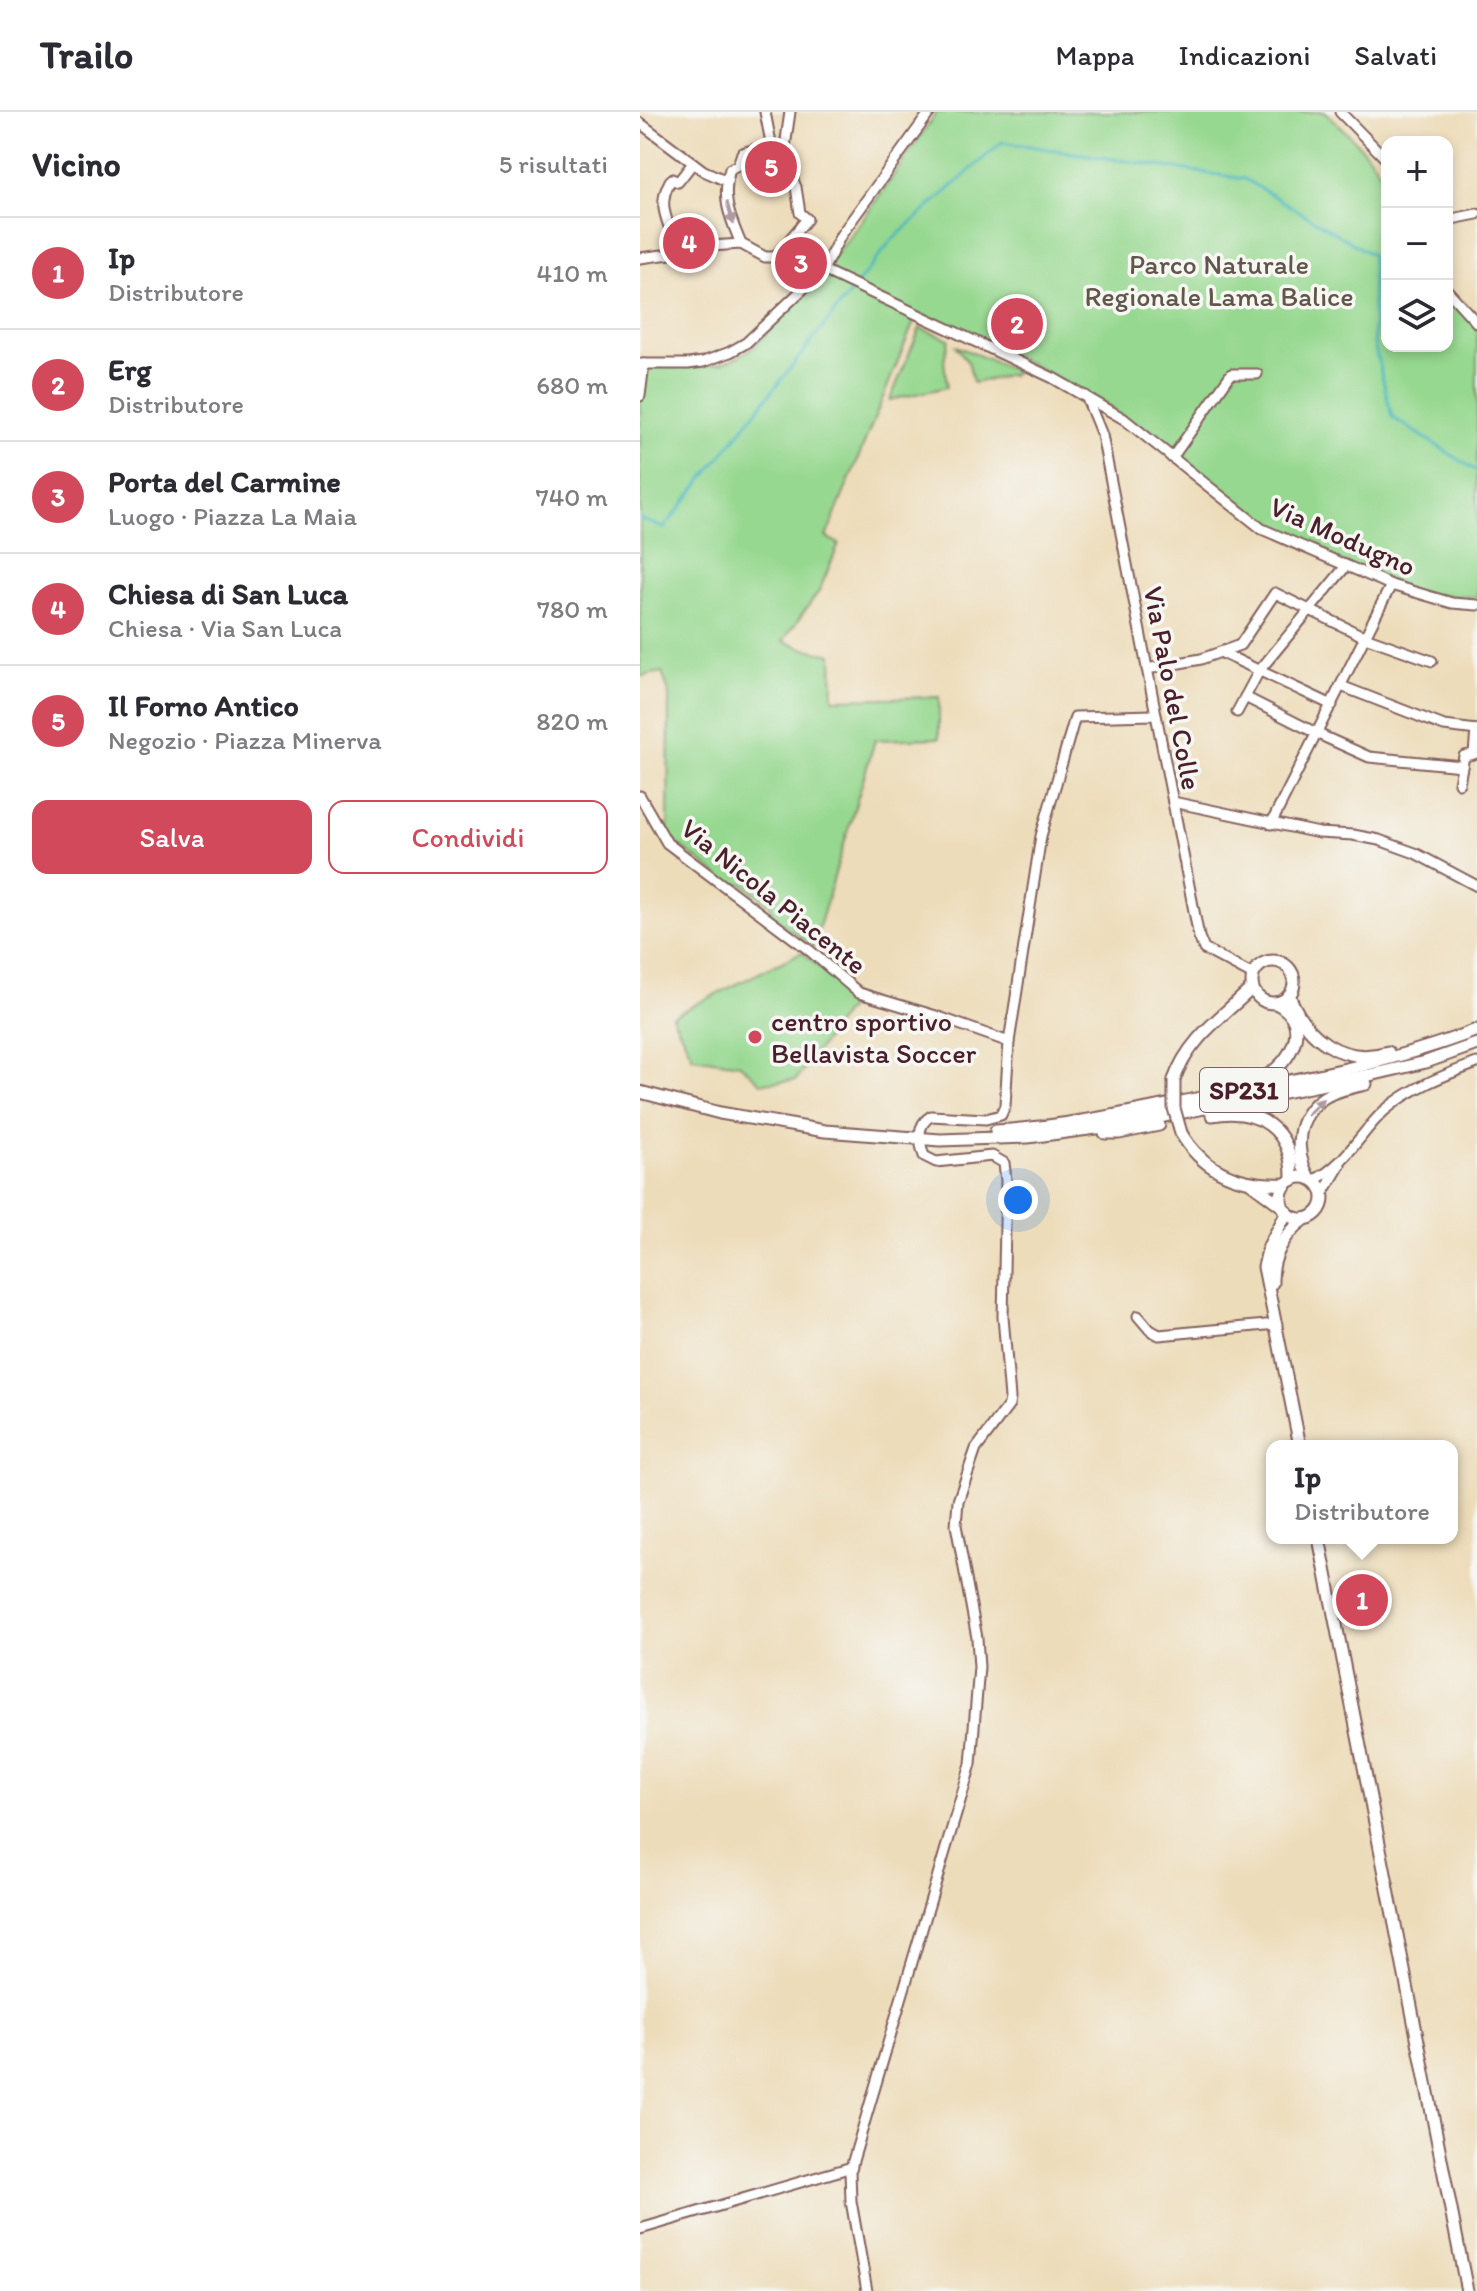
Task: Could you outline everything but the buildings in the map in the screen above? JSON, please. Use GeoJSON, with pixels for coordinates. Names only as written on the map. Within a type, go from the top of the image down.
{"type":"FeatureCollection","features":[{"type":"Feature","properties":{"kind":"main road"},"geometry":{"type":"LineString","coordinates":[[1255,992],[1255,971],[1263,964],[1277,961],[1289,968],[1294,982],[1289,995],[1276,1003]]}},
{"type":"Feature","properties":{"kind":"main road"},"geometry":{"type":"LineString","coordinates":[[1101,1117],[1267,1078],[1291,1054],[1294,1040],[1292,1019],[1286,1009],[1269,1003],[1255,992]]}},
{"type":"Feature","properties":{"kind":"main road"},"geometry":{"type":"LineString","coordinates":[[1255,992],[1226,1011],[1185,1055],[1174,1080],[1174,1108],[1181,1133],[1207,1165],[1233,1177],[1251,1182],[1312,1179]]}},
{"type":"Feature","properties":{"kind":"main road"},"geometry":{"type":"LineString","coordinates":[[1289,995],[1298,1015],[1313,1034],[1341,1051],[1359,1055],[1381,1054],[1477,1028]]}},
{"type":"Feature","properties":{"kind":"main road","name":"SP231"},"geometry":{"type":"LineString","coordinates":[[919,1137],[940,1133],[1026,1129],[1101,1117],[1368,1065],[1420,1051],[1477,1028]]}},
{"type":"Feature","properties":{"kind":"main road"},"geometry":{"type":"LineString","coordinates":[[1299,1440],[1271,1291],[1276,1253],[1305,1219],[1318,1213],[1322,1207],[1323,1194],[1300,1157],[1300,1130],[1305,1118],[1323,1098],[1347,1088],[1405,1074],[1477,1047]]}},
{"type":"Feature","properties":{"kind":"main road","name":"SP231"},"geometry":{"type":"LineString","coordinates":[[640,1092],[720,1113],[797,1127],[940,1140],[971,1139],[1069,1133],[1370,1075],[1477,1047]]}},
{"type":"Feature","properties":{"kind":"main road"},"geometry":{"type":"LineString","coordinates":[[1069,1133],[1119,1133],[1224,1113],[1251,1116],[1274,1128],[1290,1155],[1289,1182],[1281,1195],[1285,1209],[1265,1256],[1266,1284],[1271,1291]]}},
{"type":"Feature","properties":{"kind":"main road"},"geometry":{"type":"LineString","coordinates":[[1251,1182],[1295,1218],[1305,1219]]}},
{"type":"Feature","properties":{"kind":"main road"},"geometry":{"type":"LineString","coordinates":[[1320,1544],[1467,2291]]}},
{"type":"Feature","properties":{"kind":"street"},"geometry":{"type":"LineString","coordinates":[[765,112],[770,148]]}},
{"type":"Feature","properties":{"kind":"street"},"geometry":{"type":"LineString","coordinates":[[770,257],[807,221],[800,213],[796,187],[787,166],[785,147],[790,112]]}},
{"type":"Feature","properties":{"kind":"street"},"geometry":{"type":"LineString","coordinates":[[640,396],[642,364],[703,362],[730,352],[746,343],[823,270],[841,235],[930,112]]}},
{"type":"Feature","properties":{"kind":"street"},"geometry":{"type":"LineString","coordinates":[[1340,112],[1381,154]]}},
{"type":"Feature","properties":{"kind":"street"},"geometry":{"type":"LineString","coordinates":[[640,123],[704,171],[727,181]]}},
{"type":"Feature","properties":{"kind":"street"},"geometry":{"type":"LineString","coordinates":[[640,258],[741,244],[725,196],[730,169],[738,165],[742,153],[785,147]]}},
{"type":"Feature","properties":{"kind":"street"},"geometry":{"type":"LineString","coordinates":[[676,252],[663,197],[670,181],[678,182],[693,163]]}},
{"type":"Feature","properties":{"kind":"street"},"geometry":{"type":"LineString","coordinates":[[1453,219],[1477,214]]}},
{"type":"Feature","properties":{"kind":"street","name":"Via Modugno"},"geometry":{"type":"LineString","coordinates":[[741,244],[770,257],[785,257],[823,270],[1086,396],[1113,413],[1262,529],[1391,585],[1452,603],[1477,605]]}},
{"type":"Feature","properties":{"kind":"street"},"geometry":{"type":"LineString","coordinates":[[1453,297],[1477,323]]}},
{"type":"Feature","properties":{"kind":"street"},"geometry":{"type":"LineString","coordinates":[[1172,458],[1231,374],[1257,374]]}},
{"type":"Feature","properties":{"kind":"street","name":"Via Palo del Colle"},"geometry":{"type":"LineString","coordinates":[[1086,396],[1102,435],[1199,937],[1204,949],[1255,971]]}},
{"type":"Feature","properties":{"kind":"street"},"geometry":{"type":"LineString","coordinates":[[1102,435],[1099,422],[1102,416],[1113,413]]}},
{"type":"Feature","properties":{"kind":"street"},"geometry":{"type":"LineString","coordinates":[[1237,712],[1259,671],[1346,566]]}},
{"type":"Feature","properties":{"kind":"street"},"geometry":{"type":"LineString","coordinates":[[1271,824],[1391,585]]}},
{"type":"Feature","properties":{"kind":"street"},"geometry":{"type":"LineString","coordinates":[[1147,669],[1201,659],[1240,645],[1275,593],[1365,637],[1432,661]]}},
{"type":"Feature","properties":{"kind":"street"},"geometry":{"type":"LineString","coordinates":[[1220,652],[1332,705]]}},
{"type":"Feature","properties":{"kind":"street"},"geometry":{"type":"LineString","coordinates":[[1341,686],[1444,726],[1476,730],[1476,754],[1464,756],[1459,783]]}},
{"type":"Feature","properties":{"kind":"street"},"geometry":{"type":"LineString","coordinates":[[1245,697],[1369,757],[1462,766]]}},
{"type":"Feature","properties":{"kind":"street"},"geometry":{"type":"LineString","coordinates":[[867,2291],[851,2201],[852,2167],[971,1764],[979,1667],[977,1638],[956,1525],[958,1501],[976,1449],[1009,1405],[1010,1398],[1003,1317],[1004,1163],[992,1156],[936,1162],[924,1156],[919,1137],[925,1120],[931,1116],[986,1119],[1001,1115],[1005,1106],[1009,1042],[1041,836],[1075,717],[1155,715]]}},
{"type":"Feature","properties":{"kind":"street","name":"Via Nicola Piacente"},"geometry":{"type":"LineString","coordinates":[[640,796],[667,843],[809,950],[859,993],[1009,1042]]}},
{"type":"Feature","properties":{"kind":"street"},"geometry":{"type":"LineString","coordinates":[[1173,802],[1319,833],[1379,840],[1415,853],[1477,886]]}},
{"type":"Feature","properties":{"kind":"street"},"geometry":{"type":"LineString","coordinates":[[1323,1194],[1342,1162],[1372,1124],[1399,1100],[1448,1073],[1477,1063]]}},
{"type":"Feature","properties":{"kind":"street"},"geometry":{"type":"LineString","coordinates":[[1312,1179],[1342,1162]]}},
{"type":"Feature","properties":{"kind":"street"},"geometry":{"type":"LineString","coordinates":[[1138,1316],[1159,1335],[1277,1324]]}},
{"type":"Feature","properties":{"kind":"street"},"geometry":{"type":"LineString","coordinates":[[640,2229],[852,2167]]}},
{"type":"Feature","properties":{"kind":"green space","name":"Parco Naturale Regionale Lama Balice"},"geometry":{"type":"Polygon","coordinates":[[[937,112],[1325,112],[1368,155],[1381,174],[1381,352],[1453,352],[1453,302],[1477,328],[1477,597],[1417,594],[1292,541],[1105,404],[993,344],[917,314],[826,537],[839,544],[819,591],[783,641],[832,654],[833,699],[939,697],[939,738],[875,740],[813,947],[771,915],[770,905],[743,884],[731,885],[668,837],[669,693],[662,672],[640,675],[640,365],[704,366],[734,359],[751,348],[807,289],[866,215],[937,112]]]}},
{"type":"Feature","properties":{"kind":"green space"},"geometry":{"type":"Polygon","coordinates":[[[920,328],[949,339],[944,360],[947,387],[890,400],[920,328]]]}},
{"type":"Feature","properties":{"kind":"green space"},"geometry":{"type":"Polygon","coordinates":[[[956,346],[1014,370],[1015,374],[973,383],[969,364],[956,346]]]}},
{"type":"Feature","properties":{"kind":"green space","name":"centro sportivo Bellavista Soccer"},"geometry":{"type":"Polygon","coordinates":[[[802,952],[855,999],[796,1080],[761,1083],[740,1064],[693,1057],[672,1016],[802,952]]]}},
{"type":"Feature","properties":{"kind":"waterway"},"geometry":{"type":"LineString","coordinates":[[640,519],[664,528],[891,241],[1002,142],[1245,179],[1372,255],[1374,344],[1392,417],[1477,471]]}},
{"type":"Feature","properties":{"kind":"place","name":"Il Forno Antico"},"geometry":{"type":"Point","coordinates":[771,167]}},
{"type":"Feature","properties":{"kind":"place","name":"Chiesa di San Luca"},"geometry":{"type":"Point","coordinates":[689,243]}},
{"type":"Feature","properties":{"kind":"place","name":"Porta del Carmine"},"geometry":{"type":"Point","coordinates":[801,263]}},
{"type":"Feature","properties":{"kind":"place","name":"Erg"},"geometry":{"type":"Point","coordinates":[1017,324]}},
{"type":"Feature","properties":{"kind":"place","name":"centro sportivo Bellavista Soccer"},"geometry":{"type":"Point","coordinates":[755,1037]}},
{"type":"Feature","properties":{"kind":"place","name":"Ip"},"geometry":{"type":"Point","coordinates":[1362,1600]}}]}
